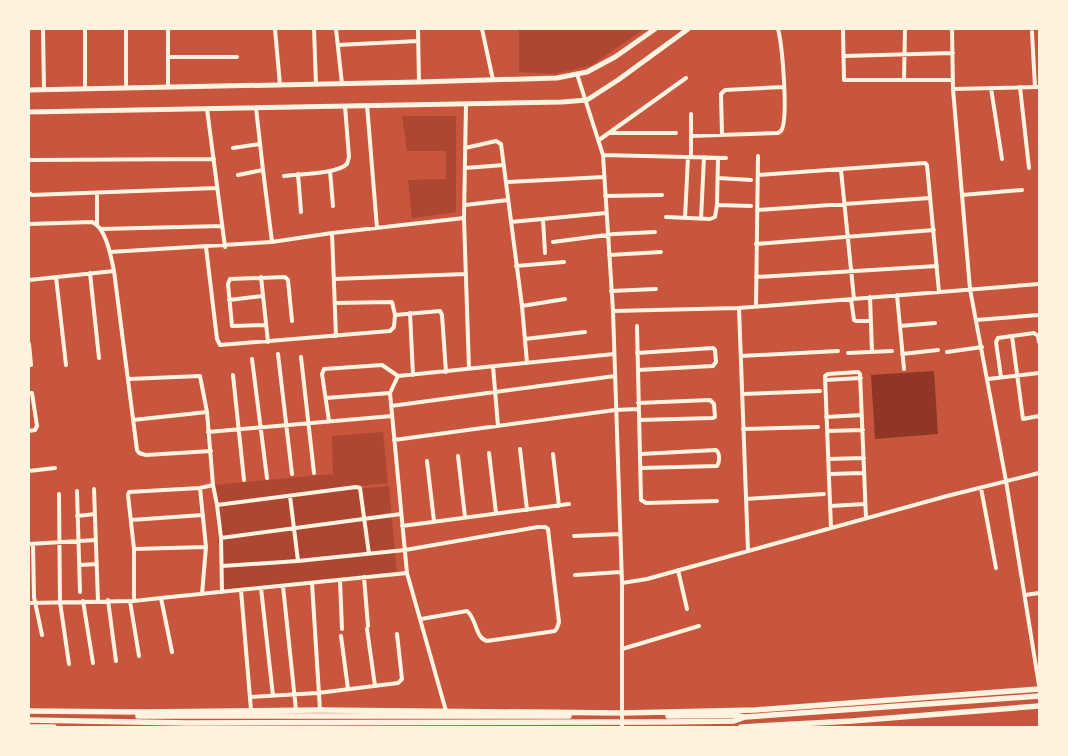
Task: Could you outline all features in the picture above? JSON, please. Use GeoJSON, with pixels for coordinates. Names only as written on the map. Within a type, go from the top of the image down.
{"type":"FeatureCollection","features":[{"type":"Feature","properties":{"kind":"main road"},"geometry":{"type":"LineString","coordinates":[[29,712],[446,711],[622,720],[1039,689]]}},
{"type":"Feature","properties":{"kind":"main road"},"geometry":{"type":"LineString","coordinates":[[29,720],[124,718],[622,720],[734,715],[746,717],[1039,696]]}},
{"type":"Feature","properties":{"kind":"main road"},"geometry":{"type":"LineString","coordinates":[[741,727],[854,724],[1039,706]]}},
{"type":"Feature","properties":{"kind":"main road"},"geometry":{"type":"LineString","coordinates":[[29,712],[124,718]]}},
{"type":"Feature","properties":{"kind":"main road"},"geometry":{"type":"LineString","coordinates":[[29,727],[54,727]]}},
{"type":"Feature","properties":{"kind":"street"},"geometry":{"type":"LineString","coordinates":[[43,29],[44,90]]}},
{"type":"Feature","properties":{"kind":"street"},"geometry":{"type":"LineString","coordinates":[[85,29],[85,89]]}},
{"type":"Feature","properties":{"kind":"street"},"geometry":{"type":"LineString","coordinates":[[126,29],[126,88]]}},
{"type":"Feature","properties":{"kind":"street"},"geometry":{"type":"LineString","coordinates":[[168,29],[168,86]]}},
{"type":"Feature","properties":{"kind":"street"},"geometry":{"type":"LineString","coordinates":[[275,29],[280,85]]}},
{"type":"Feature","properties":{"kind":"street"},"geometry":{"type":"LineString","coordinates":[[314,29],[316,84]]}},
{"type":"Feature","properties":{"kind":"street"},"geometry":{"type":"LineString","coordinates":[[336,29],[342,84]]}},
{"type":"Feature","properties":{"kind":"street"},"geometry":{"type":"LineString","coordinates":[[418,29],[419,82]]}},
{"type":"Feature","properties":{"kind":"street"},"geometry":{"type":"LineString","coordinates":[[482,29],[493,80]]}},
{"type":"Feature","properties":{"kind":"street"},"geometry":{"type":"LineString","coordinates":[[29,90],[557,78],[586,72],[615,57],[655,29]]}},
{"type":"Feature","properties":{"kind":"street"},"geometry":{"type":"LineString","coordinates":[[29,112],[586,100],[618,80],[688,29]]}},
{"type":"Feature","properties":{"kind":"street"},"geometry":{"type":"LineString","coordinates":[[691,136],[778,133],[782,131],[784,124],[784,87],[781,42],[778,29]]}},
{"type":"Feature","properties":{"kind":"street"},"geometry":{"type":"LineString","coordinates":[[843,29],[844,80],[953,80]]}},
{"type":"Feature","properties":{"kind":"street"},"geometry":{"type":"LineString","coordinates":[[904,80],[905,29]]}},
{"type":"Feature","properties":{"kind":"street"},"geometry":{"type":"LineString","coordinates":[[952,29],[953,89],[970,289],[1006,481],[1039,685]]}},
{"type":"Feature","properties":{"kind":"street"},"geometry":{"type":"LineString","coordinates":[[953,89],[1037,87],[1032,32]]}},
{"type":"Feature","properties":{"kind":"street"},"geometry":{"type":"LineString","coordinates":[[338,45],[418,41]]}},
{"type":"Feature","properties":{"kind":"street"},"geometry":{"type":"LineString","coordinates":[[1032,46],[1039,46]]}},
{"type":"Feature","properties":{"kind":"street"},"geometry":{"type":"LineString","coordinates":[[844,56],[952,52]]}},
{"type":"Feature","properties":{"kind":"street"},"geometry":{"type":"LineString","coordinates":[[169,57],[237,57]]}},
{"type":"Feature","properties":{"kind":"street"},"geometry":{"type":"LineString","coordinates":[[577,74],[603,155],[614,354],[622,583],[622,720]]}},
{"type":"Feature","properties":{"kind":"street"},"geometry":{"type":"LineString","coordinates":[[599,140],[686,78]]}},
{"type":"Feature","properties":{"kind":"street"},"geometry":{"type":"LineString","coordinates":[[722,136],[721,94],[724,90],[784,87]]}},
{"type":"Feature","properties":{"kind":"street"},"geometry":{"type":"LineString","coordinates":[[1020,87],[1029,168]]}},
{"type":"Feature","properties":{"kind":"street"},"geometry":{"type":"LineString","coordinates":[[991,88],[1002,158]]}},
{"type":"Feature","properties":{"kind":"street"},"geometry":{"type":"LineString","coordinates":[[466,104],[464,218],[469,369]]}},
{"type":"Feature","properties":{"kind":"street"},"geometry":{"type":"LineString","coordinates":[[284,176],[330,171],[344,167],[348,161],[345,106]]}},
{"type":"Feature","properties":{"kind":"street"},"geometry":{"type":"LineString","coordinates":[[367,106],[377,228]]}},
{"type":"Feature","properties":{"kind":"street"},"geometry":{"type":"LineString","coordinates":[[256,108],[272,242]]}},
{"type":"Feature","properties":{"kind":"street"},"geometry":{"type":"LineString","coordinates":[[207,109],[225,246]]}},
{"type":"Feature","properties":{"kind":"street"},"geometry":{"type":"LineString","coordinates":[[685,218],[691,114]]}},
{"type":"Feature","properties":{"kind":"street"},"geometry":{"type":"LineString","coordinates":[[609,133],[676,134]]}},
{"type":"Feature","properties":{"kind":"street"},"geometry":{"type":"LineString","coordinates":[[465,148],[499,142],[502,147],[522,306],[527,363]]}},
{"type":"Feature","properties":{"kind":"street"},"geometry":{"type":"LineString","coordinates":[[233,148],[260,144]]}},
{"type":"Feature","properties":{"kind":"street"},"geometry":{"type":"LineString","coordinates":[[603,155],[726,158]]}},
{"type":"Feature","properties":{"kind":"street"},"geometry":{"type":"LineString","coordinates":[[756,307],[758,156]]}},
{"type":"Feature","properties":{"kind":"street"},"geometry":{"type":"LineString","coordinates":[[701,219],[704,157]]}},
{"type":"Feature","properties":{"kind":"street"},"geometry":{"type":"LineString","coordinates":[[29,160],[214,158]]}},
{"type":"Feature","properties":{"kind":"street"},"geometry":{"type":"LineString","coordinates":[[666,217],[714,218],[717,214],[718,158]]}},
{"type":"Feature","properties":{"kind":"street"},"geometry":{"type":"LineString","coordinates":[[758,175],[925,163],[927,165],[939,292]]}},
{"type":"Feature","properties":{"kind":"street"},"geometry":{"type":"LineString","coordinates":[[465,168],[504,165]]}},
{"type":"Feature","properties":{"kind":"street"},"geometry":{"type":"LineString","coordinates":[[238,175],[263,170]]}},
{"type":"Feature","properties":{"kind":"street"},"geometry":{"type":"LineString","coordinates":[[841,170],[854,320],[871,321]]}},
{"type":"Feature","properties":{"kind":"street"},"geometry":{"type":"LineString","coordinates":[[330,171],[333,206]]}},
{"type":"Feature","properties":{"kind":"street"},"geometry":{"type":"LineString","coordinates":[[298,174],[302,212]]}},
{"type":"Feature","properties":{"kind":"street"},"geometry":{"type":"LineString","coordinates":[[506,182],[604,177]]}},
{"type":"Feature","properties":{"kind":"street"},"geometry":{"type":"LineString","coordinates":[[718,178],[751,180]]}},
{"type":"Feature","properties":{"kind":"street"},"geometry":{"type":"LineString","coordinates":[[29,193],[32,195],[218,188]]}},
{"type":"Feature","properties":{"kind":"street"},"geometry":{"type":"LineString","coordinates":[[962,195],[1022,190]]}},
{"type":"Feature","properties":{"kind":"street"},"geometry":{"type":"LineString","coordinates":[[97,193],[97,225]]}},
{"type":"Feature","properties":{"kind":"street"},"geometry":{"type":"LineString","coordinates":[[605,196],[662,195]]}},
{"type":"Feature","properties":{"kind":"street"},"geometry":{"type":"LineString","coordinates":[[757,210],[930,198]]}},
{"type":"Feature","properties":{"kind":"street"},"geometry":{"type":"LineString","coordinates":[[465,205],[508,200]]}},
{"type":"Feature","properties":{"kind":"street"},"geometry":{"type":"LineString","coordinates":[[717,205],[751,206]]}},
{"type":"Feature","properties":{"kind":"street"},"geometry":{"type":"LineString","coordinates":[[511,222],[606,213]]}},
{"type":"Feature","properties":{"kind":"street"},"geometry":{"type":"LineString","coordinates":[[110,252],[272,242],[464,218]]}},
{"type":"Feature","properties":{"kind":"street"},"geometry":{"type":"LineString","coordinates":[[543,219],[545,253]]}},
{"type":"Feature","properties":{"kind":"street"},"geometry":{"type":"LineString","coordinates":[[29,224],[92,222],[100,229],[110,252],[114,271],[137,450],[142,455],[210,450]]}},
{"type":"Feature","properties":{"kind":"street"},"geometry":{"type":"LineString","coordinates":[[100,229],[222,226]]}},
{"type":"Feature","properties":{"kind":"street"},"geometry":{"type":"LineString","coordinates":[[756,244],[934,230]]}},
{"type":"Feature","properties":{"kind":"street"},"geometry":{"type":"LineString","coordinates":[[553,242],[608,235],[655,232]]}},
{"type":"Feature","properties":{"kind":"street"},"geometry":{"type":"LineString","coordinates":[[332,233],[336,336]]}},
{"type":"Feature","properties":{"kind":"street"},"geometry":{"type":"LineString","coordinates":[[206,247],[218,342],[225,346],[390,331],[394,327],[393,303],[389,301],[336,303]]}},
{"type":"Feature","properties":{"kind":"street"},"geometry":{"type":"LineString","coordinates":[[609,255],[661,252]]}},
{"type":"Feature","properties":{"kind":"street"},"geometry":{"type":"LineString","coordinates":[[516,266],[564,262]]}},
{"type":"Feature","properties":{"kind":"street"},"geometry":{"type":"LineString","coordinates":[[756,277],[937,266]]}},
{"type":"Feature","properties":{"kind":"street"},"geometry":{"type":"LineString","coordinates":[[29,280],[114,271]]}},
{"type":"Feature","properties":{"kind":"street"},"geometry":{"type":"LineString","coordinates":[[90,273],[99,358]]}},
{"type":"Feature","properties":{"kind":"street"},"geometry":{"type":"LineString","coordinates":[[334,279],[466,274]]}},
{"type":"Feature","properties":{"kind":"street"},"geometry":{"type":"LineString","coordinates":[[266,325],[232,326],[228,284],[230,280],[280,276],[287,278],[292,321]]}},
{"type":"Feature","properties":{"kind":"street"},"geometry":{"type":"LineString","coordinates":[[56,277],[66,364]]}},
{"type":"Feature","properties":{"kind":"street"},"geometry":{"type":"LineString","coordinates":[[260,277],[268,342]]}},
{"type":"Feature","properties":{"kind":"street"},"geometry":{"type":"LineString","coordinates":[[612,312],[756,307],[1039,284]]}},
{"type":"Feature","properties":{"kind":"street"},"geometry":{"type":"LineString","coordinates":[[611,291],[656,288]]}},
{"type":"Feature","properties":{"kind":"street"},"geometry":{"type":"LineString","coordinates":[[897,295],[904,369]]}},
{"type":"Feature","properties":{"kind":"street"},"geometry":{"type":"LineString","coordinates":[[229,300],[263,296]]}},
{"type":"Feature","properties":{"kind":"street"},"geometry":{"type":"LineString","coordinates":[[870,297],[872,352]]}},
{"type":"Feature","properties":{"kind":"street"},"geometry":{"type":"LineString","coordinates":[[522,306],[565,298]]}},
{"type":"Feature","properties":{"kind":"street"},"geometry":{"type":"LineString","coordinates":[[739,308],[748,551]]}},
{"type":"Feature","properties":{"kind":"street"},"geometry":{"type":"LineString","coordinates":[[395,315],[438,310],[441,312],[446,372]]}},
{"type":"Feature","properties":{"kind":"street"},"geometry":{"type":"LineString","coordinates":[[410,312],[414,375]]}},
{"type":"Feature","properties":{"kind":"street"},"geometry":{"type":"LineString","coordinates":[[976,320],[1039,315]]}},
{"type":"Feature","properties":{"kind":"street"},"geometry":{"type":"LineString","coordinates":[[900,326],[935,323]]}},
{"type":"Feature","properties":{"kind":"street"},"geometry":{"type":"LineString","coordinates":[[637,326],[641,500],[643,502],[718,501]]}},
{"type":"Feature","properties":{"kind":"street"},"geometry":{"type":"LineString","coordinates":[[525,339],[585,332]]}},
{"type":"Feature","properties":{"kind":"street"},"geometry":{"type":"LineString","coordinates":[[1001,377],[996,342],[998,338],[1034,333],[1038,336],[1039,342]]}},
{"type":"Feature","properties":{"kind":"street"},"geometry":{"type":"LineString","coordinates":[[1012,336],[1023,419],[1039,416]]}},
{"type":"Feature","properties":{"kind":"street"},"geometry":{"type":"LineString","coordinates":[[29,344],[31,365]]}},
{"type":"Feature","properties":{"kind":"street"},"geometry":{"type":"LineString","coordinates":[[947,352],[982,347]]}},
{"type":"Feature","properties":{"kind":"street"},"geometry":{"type":"LineString","coordinates":[[637,353],[713,348],[715,350],[716,362],[713,366],[638,370]]}},
{"type":"Feature","properties":{"kind":"street"},"geometry":{"type":"LineString","coordinates":[[902,354],[938,350]]}},
{"type":"Feature","properties":{"kind":"street"},"geometry":{"type":"LineString","coordinates":[[741,356],[838,351]]}},
{"type":"Feature","properties":{"kind":"street"},"geometry":{"type":"LineString","coordinates":[[848,353],[892,351]]}},
{"type":"Feature","properties":{"kind":"street"},"geometry":{"type":"LineString","coordinates":[[278,354],[292,474]]}},
{"type":"Feature","properties":{"kind":"street"},"geometry":{"type":"LineString","coordinates":[[329,421],[322,374],[324,369],[327,368],[382,365],[398,376],[614,354]]}},
{"type":"Feature","properties":{"kind":"street"},"geometry":{"type":"LineString","coordinates":[[301,357],[314,473]]}},
{"type":"Feature","properties":{"kind":"street"},"geometry":{"type":"LineString","coordinates":[[252,359],[267,478]]}},
{"type":"Feature","properties":{"kind":"street"},"geometry":{"type":"LineString","coordinates":[[493,366],[498,426]]}},
{"type":"Feature","properties":{"kind":"street"},"geometry":{"type":"LineString","coordinates":[[831,528],[825,380],[825,376],[828,374],[858,372],[860,374],[866,518]]}},
{"type":"Feature","properties":{"kind":"street"},"geometry":{"type":"LineString","coordinates":[[988,379],[1039,373]]}},
{"type":"Feature","properties":{"kind":"street"},"geometry":{"type":"LineString","coordinates":[[232,375],[244,480]]}},
{"type":"Feature","properties":{"kind":"street"},"geometry":{"type":"LineString","coordinates":[[129,379],[200,376],[207,412],[213,485],[221,538],[222,592]]}},
{"type":"Feature","properties":{"kind":"street"},"geometry":{"type":"LineString","coordinates":[[398,376],[390,393],[407,573],[446,711]]}},
{"type":"Feature","properties":{"kind":"street"},"geometry":{"type":"LineString","coordinates":[[391,406],[614,376]]}},
{"type":"Feature","properties":{"kind":"street"},"geometry":{"type":"LineString","coordinates":[[742,394],[820,390]]}},
{"type":"Feature","properties":{"kind":"street"},"geometry":{"type":"LineString","coordinates":[[29,393],[32,393],[37,426],[35,430],[29,431]]}},
{"type":"Feature","properties":{"kind":"street"},"geometry":{"type":"LineString","coordinates":[[326,398],[390,393]]}},
{"type":"Feature","properties":{"kind":"street"},"geometry":{"type":"LineString","coordinates":[[638,403],[710,400],[714,404],[715,417],[639,420]]}},
{"type":"Feature","properties":{"kind":"street"},"geometry":{"type":"LineString","coordinates":[[394,440],[615,410],[638,409]]}},
{"type":"Feature","properties":{"kind":"street"},"geometry":{"type":"LineString","coordinates":[[134,420],[207,412]]}},
{"type":"Feature","properties":{"kind":"street"},"geometry":{"type":"LineString","coordinates":[[826,417],[862,415]]}},
{"type":"Feature","properties":{"kind":"street"},"geometry":{"type":"LineString","coordinates":[[208,432],[392,416]]}},
{"type":"Feature","properties":{"kind":"street"},"geometry":{"type":"LineString","coordinates":[[743,429],[818,427]]}},
{"type":"Feature","properties":{"kind":"street"},"geometry":{"type":"LineString","coordinates":[[827,431],[863,430]]}},
{"type":"Feature","properties":{"kind":"street"},"geometry":{"type":"LineString","coordinates":[[520,449],[527,510]]}},
{"type":"Feature","properties":{"kind":"street"},"geometry":{"type":"LineString","coordinates":[[640,454],[714,449],[718,452],[719,462],[717,466],[640,468]]}},
{"type":"Feature","properties":{"kind":"street"},"geometry":{"type":"LineString","coordinates":[[489,453],[496,513]]}},
{"type":"Feature","properties":{"kind":"street"},"geometry":{"type":"LineString","coordinates":[[553,454],[559,506]]}},
{"type":"Feature","properties":{"kind":"street"},"geometry":{"type":"LineString","coordinates":[[458,456],[465,517]]}},
{"type":"Feature","properties":{"kind":"street"},"geometry":{"type":"LineString","coordinates":[[828,459],[864,458]]}},
{"type":"Feature","properties":{"kind":"street"},"geometry":{"type":"LineString","coordinates":[[428,461],[434,521]]}},
{"type":"Feature","properties":{"kind":"street"},"geometry":{"type":"LineString","coordinates":[[29,471],[56,468]]}},
{"type":"Feature","properties":{"kind":"street"},"geometry":{"type":"LineString","coordinates":[[828,474],[864,473]]}},
{"type":"Feature","properties":{"kind":"street"},"geometry":{"type":"LineString","coordinates":[[622,583],[646,579],[866,518],[1039,473]]}},
{"type":"Feature","properties":{"kind":"street"},"geometry":{"type":"LineString","coordinates":[[139,656],[132,601],[134,549],[128,495],[131,491],[200,488],[213,485]]}},
{"type":"Feature","properties":{"kind":"street"},"geometry":{"type":"LineString","coordinates":[[200,488],[206,546],[202,594]]}},
{"type":"Feature","properties":{"kind":"street"},"geometry":{"type":"LineString","coordinates":[[217,504],[360,488],[369,554]]}},
{"type":"Feature","properties":{"kind":"street"},"geometry":{"type":"LineString","coordinates":[[980,488],[996,568]]}},
{"type":"Feature","properties":{"kind":"street"},"geometry":{"type":"LineString","coordinates":[[94,489],[98,601]]}},
{"type":"Feature","properties":{"kind":"street"},"geometry":{"type":"LineString","coordinates":[[77,491],[80,592]]}},
{"type":"Feature","properties":{"kind":"street"},"geometry":{"type":"LineString","coordinates":[[59,494],[60,602],[69,664]]}},
{"type":"Feature","properties":{"kind":"street"},"geometry":{"type":"LineString","coordinates":[[746,499],[824,494]]}},
{"type":"Feature","properties":{"kind":"street"},"geometry":{"type":"LineString","coordinates":[[290,496],[298,561]]}},
{"type":"Feature","properties":{"kind":"street"},"geometry":{"type":"LineString","coordinates":[[402,526],[570,504]]}},
{"type":"Feature","properties":{"kind":"street"},"geometry":{"type":"LineString","coordinates":[[830,506],[865,504]]}},
{"type":"Feature","properties":{"kind":"street"},"geometry":{"type":"LineString","coordinates":[[78,516],[95,514]]}},
{"type":"Feature","properties":{"kind":"street"},"geometry":{"type":"LineString","coordinates":[[221,538],[401,514]]}},
{"type":"Feature","properties":{"kind":"street"},"geometry":{"type":"LineString","coordinates":[[131,520],[203,515]]}},
{"type":"Feature","properties":{"kind":"street"},"geometry":{"type":"LineString","coordinates":[[222,566],[298,561],[405,550],[546,527],[549,532],[559,622],[554,631],[487,642],[481,638],[473,618],[467,611],[421,619]]}},
{"type":"Feature","properties":{"kind":"street"},"geometry":{"type":"LineString","coordinates":[[574,536],[620,534]]}},
{"type":"Feature","properties":{"kind":"street"},"geometry":{"type":"LineString","coordinates":[[42,635],[34,596],[31,544],[96,540]]}},
{"type":"Feature","properties":{"kind":"street"},"geometry":{"type":"LineString","coordinates":[[134,549],[206,546]]}},
{"type":"Feature","properties":{"kind":"street"},"geometry":{"type":"LineString","coordinates":[[79,565],[97,564]]}},
{"type":"Feature","properties":{"kind":"street"},"geometry":{"type":"LineString","coordinates":[[678,570],[687,609]]}},
{"type":"Feature","properties":{"kind":"street"},"geometry":{"type":"LineString","coordinates":[[575,575],[621,572]]}},
{"type":"Feature","properties":{"kind":"street"},"geometry":{"type":"LineString","coordinates":[[29,603],[132,601],[407,573]]}},
{"type":"Feature","properties":{"kind":"street"},"geometry":{"type":"LineString","coordinates":[[364,577],[374,686]]}},
{"type":"Feature","properties":{"kind":"street"},"geometry":{"type":"LineString","coordinates":[[340,580],[342,630]]}},
{"type":"Feature","properties":{"kind":"street"},"geometry":{"type":"LineString","coordinates":[[312,583],[320,710]]}},
{"type":"Feature","properties":{"kind":"street"},"geometry":{"type":"LineString","coordinates":[[284,586],[296,710]]}},
{"type":"Feature","properties":{"kind":"street"},"geometry":{"type":"LineString","coordinates":[[261,588],[273,696]]}},
{"type":"Feature","properties":{"kind":"street"},"geometry":{"type":"LineString","coordinates":[[240,590],[251,710]]}},
{"type":"Feature","properties":{"kind":"street"},"geometry":{"type":"LineString","coordinates":[[1025,596],[1039,593]]}},
{"type":"Feature","properties":{"kind":"street"},"geometry":{"type":"LineString","coordinates":[[161,598],[172,652]]}},
{"type":"Feature","properties":{"kind":"street"},"geometry":{"type":"LineString","coordinates":[[108,600],[116,661]]}},
{"type":"Feature","properties":{"kind":"street"},"geometry":{"type":"LineString","coordinates":[[83,601],[93,663]]}},
{"type":"Feature","properties":{"kind":"street"},"geometry":{"type":"LineString","coordinates":[[622,649],[699,626]]}},
{"type":"Feature","properties":{"kind":"street"},"geometry":{"type":"LineString","coordinates":[[250,697],[318,693],[398,683],[402,679],[397,634]]}},
{"type":"Feature","properties":{"kind":"street"},"geometry":{"type":"LineString","coordinates":[[341,636],[348,689]]}},
{"type":"Feature","properties":{"kind":"shaded area"},"geometry":{"type":"Polygon","coordinates":[[[519,29],[644,29],[590,66],[554,74],[519,72],[519,29]]]}},
{"type":"Feature","properties":{"kind":"shaded area"},"geometry":{"type":"Polygon","coordinates":[[[402,116],[456,116],[456,212],[412,218],[408,180],[446,179],[446,151],[407,151],[402,116]]]}},
{"type":"Feature","properties":{"kind":"shaded area"},"geometry":{"type":"Polygon","coordinates":[[[934,371],[938,434],[875,439],[871,375],[934,371]]]}},
{"type":"Feature","properties":{"kind":"shaded area"},"geometry":{"type":"Polygon","coordinates":[[[383,432],[388,483],[334,489],[334,491],[389,486],[397,575],[223,592],[213,485],[332,474],[333,476],[332,436],[383,432]]]}}]}
